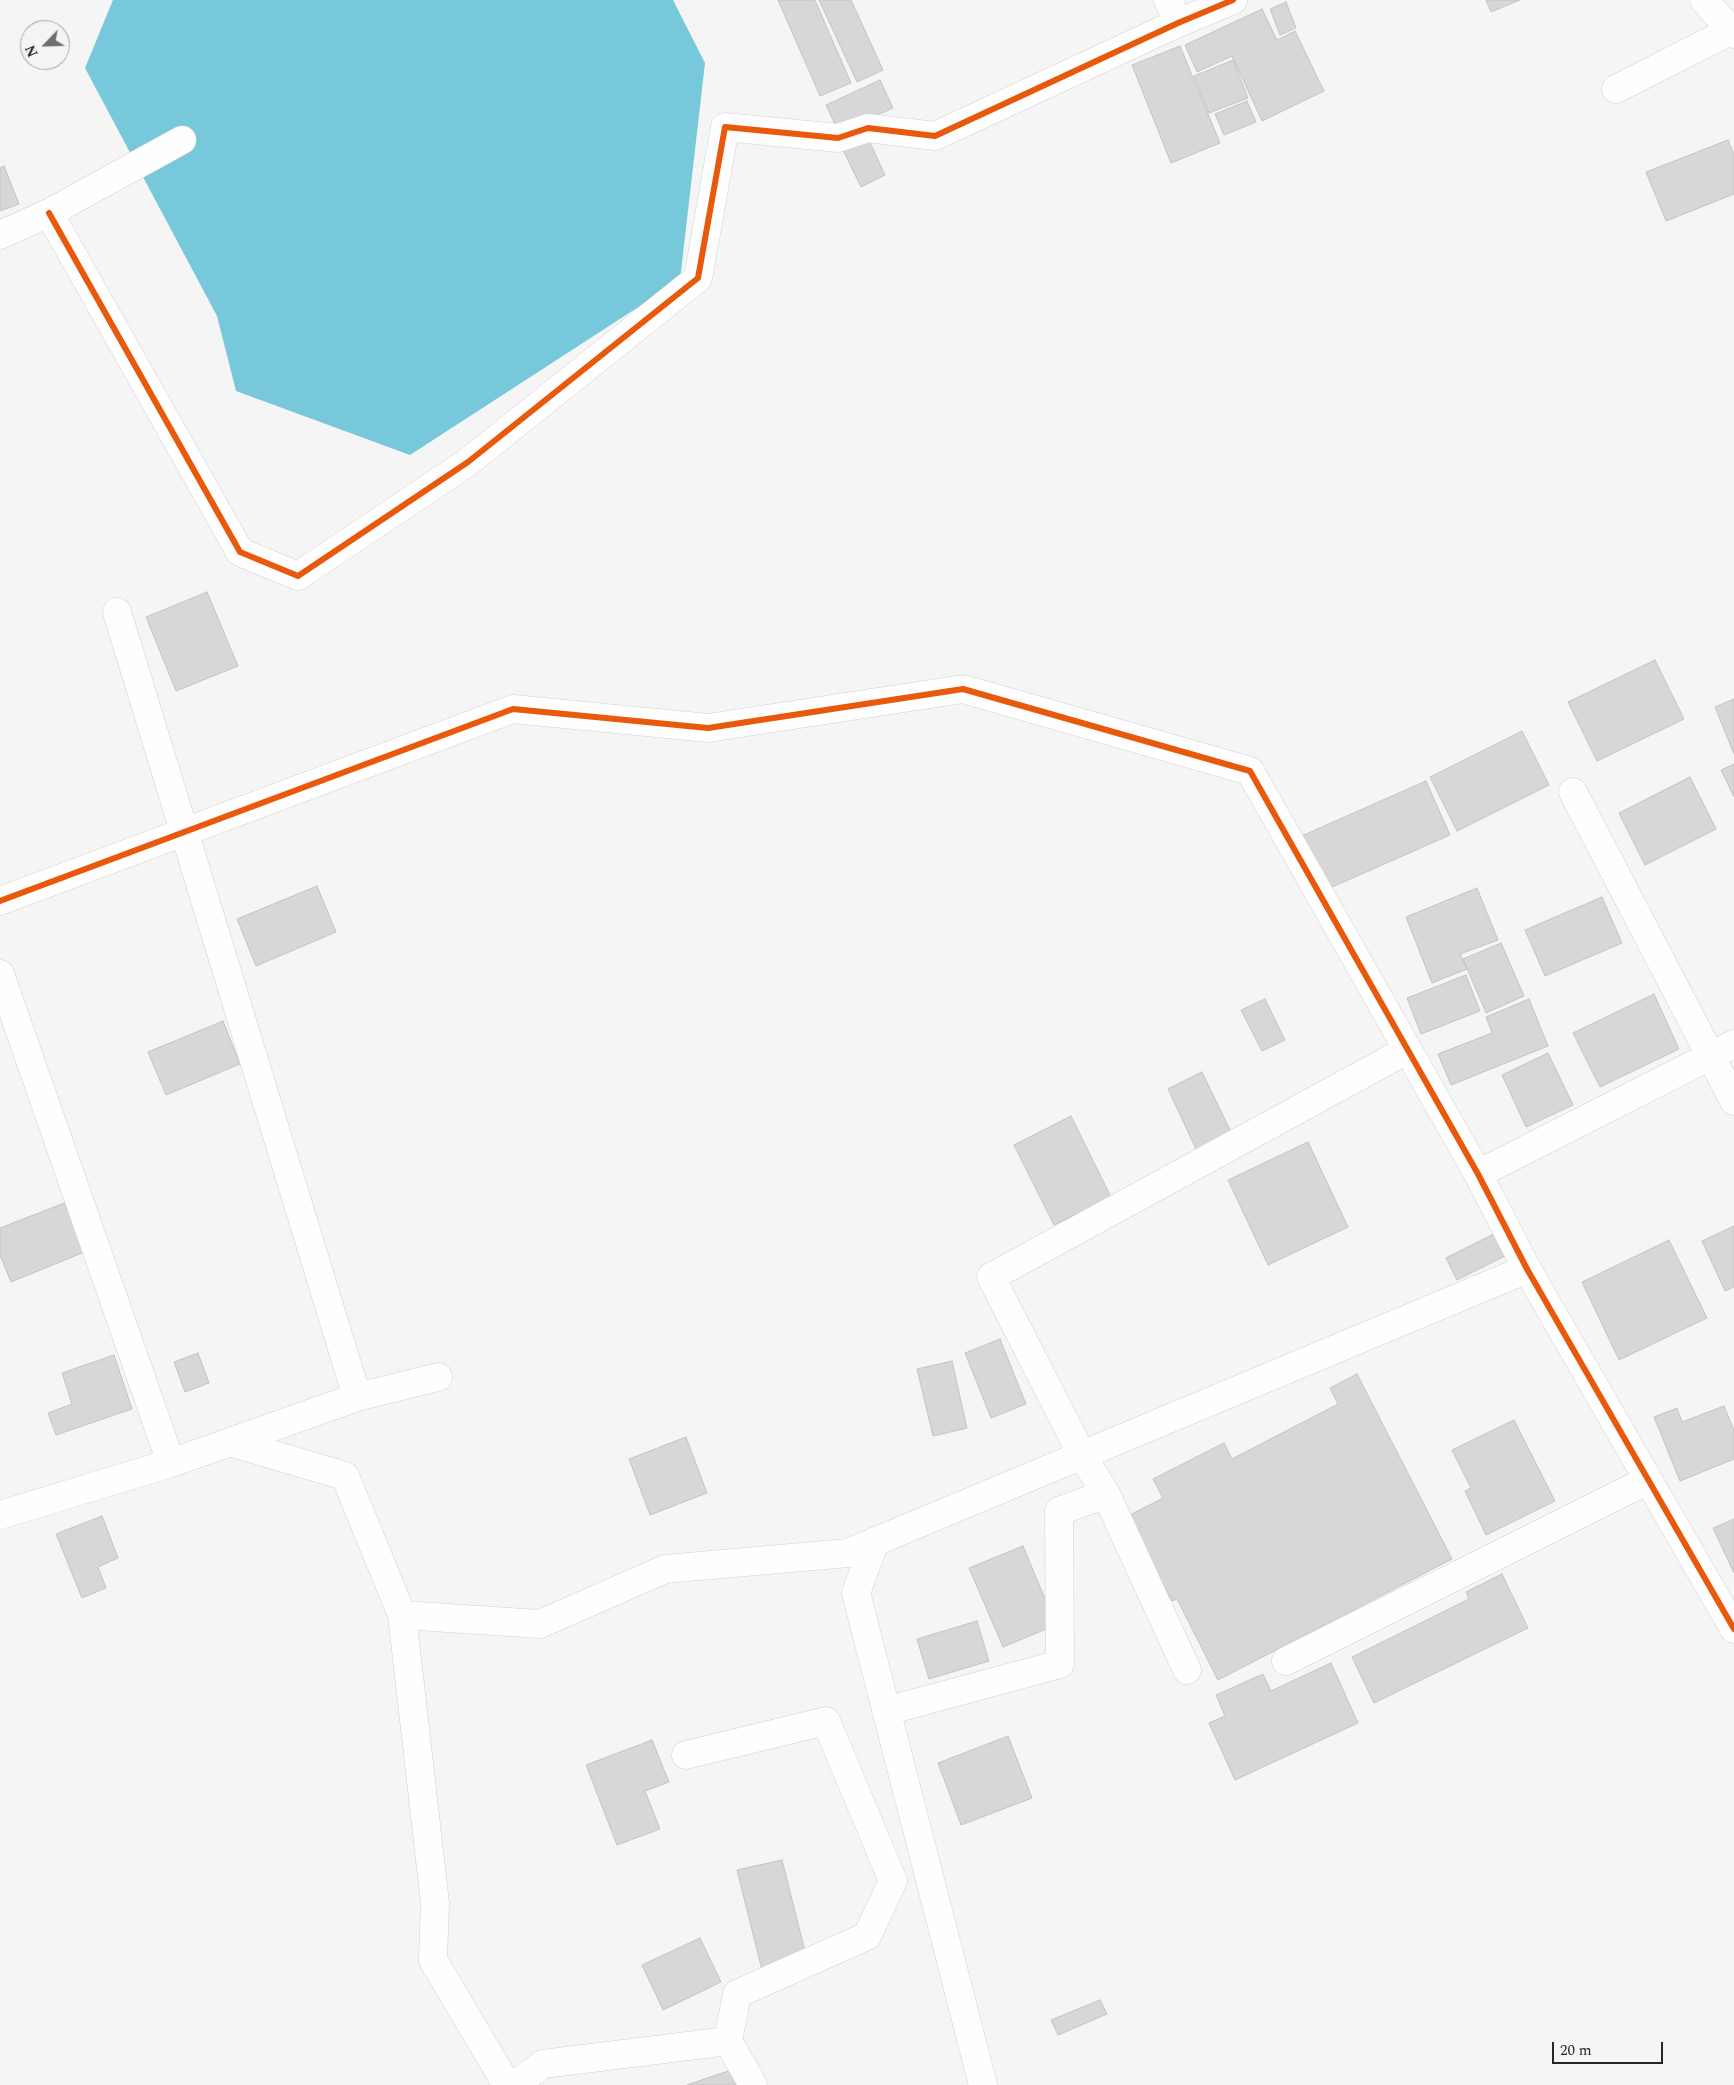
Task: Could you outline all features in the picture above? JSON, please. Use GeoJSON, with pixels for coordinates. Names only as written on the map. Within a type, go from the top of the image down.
{"type":"FeatureCollection","features":[{"type":"Feature","properties":{"kind":"street"},"geometry":{"type":"LineString","coordinates":[[49,213],[240,552],[298,576],[468,462],[698,278],[725,127],[838,138],[868,128],[935,136],[1173,12],[1232,0]]}},
{"type":"Feature","properties":{"kind":"street"},"geometry":{"type":"LineString","coordinates":[[1616,89],[1733,31],[1704,0]]}},
{"type":"Feature","properties":{"kind":"street"},"geometry":{"type":"LineString","coordinates":[[0,235],[49,213],[182,140]]}},
{"type":"Feature","properties":{"kind":"street"},"geometry":{"type":"LineString","coordinates":[[117,612],[358,1397]]}},
{"type":"Feature","properties":{"kind":"street"},"geometry":{"type":"LineString","coordinates":[[0,901],[184,830],[513,709],[708,728],[963,689],[1250,771],[1478,1174],[1527,1269],[1734,1630]]}},
{"type":"Feature","properties":{"kind":"street"},"geometry":{"type":"LineString","coordinates":[[1573,792],[1734,1101]]}},
{"type":"Feature","properties":{"kind":"street"},"geometry":{"type":"LineString","coordinates":[[0,974],[171,1463]]}},
{"type":"Feature","properties":{"kind":"street"},"geometry":{"type":"LineString","coordinates":[[1478,1174],[1734,1044]]}},
{"type":"Feature","properties":{"kind":"street"},"geometry":{"type":"LineString","coordinates":[[1187,1670],[1106,1494],[1082,1455],[992,1276],[1407,1050]]}},
{"type":"Feature","properties":{"kind":"street"},"geometry":{"type":"LineString","coordinates":[[402,1614],[540,1624],[665,1569],[848,1553],[1527,1269]]}},
{"type":"Feature","properties":{"kind":"street"},"geometry":{"type":"LineString","coordinates":[[0,1514],[171,1463],[358,1397],[438,1378]]}},
{"type":"Feature","properties":{"kind":"street"},"geometry":{"type":"LineString","coordinates":[[230,1442],[345,1476],[402,1614],[435,1903],[433,1960],[507,2085]]}},
{"type":"Feature","properties":{"kind":"street"},"geometry":{"type":"LineString","coordinates":[[1286,1661],[1648,1480]]}},
{"type":"Feature","properties":{"kind":"street"},"geometry":{"type":"LineString","coordinates":[[886,1710],[1060,1664],[1059,1511],[1106,1494]]}},
{"type":"Feature","properties":{"kind":"street"},"geometry":{"type":"LineString","coordinates":[[875,1541],[856,1593],[983,2085]]}},
{"type":"Feature","properties":{"kind":"street"},"geometry":{"type":"LineString","coordinates":[[686,1755],[826,1722],[893,1881],[867,1936],[737,1994],[728,2041],[753,2085]]}},
{"type":"Feature","properties":{"kind":"street"},"geometry":{"type":"LineString","coordinates":[[515,2085],[543,2064],[728,2041]]}},
{"type":"Feature","properties":{"kind":"water"},"geometry":{"type":"Polygon","coordinates":[[[113,0],[673,0],[705,63],[680,280],[410,455],[236,391],[217,316],[85,68],[113,0]]]}},
{"type":"Feature","properties":{"kind":"building"},"geometry":{"type":"Polygon","coordinates":[[[778,0],[815,0],[851,83],[820,96],[778,0]]]}},
{"type":"Feature","properties":{"kind":"building"},"geometry":{"type":"Polygon","coordinates":[[[819,0],[851,0],[883,70],[857,82],[819,0]]]}},
{"type":"Feature","properties":{"kind":"building"},"geometry":{"type":"Polygon","coordinates":[[[1486,0],[1520,0],[1491,12],[1486,0]]]}},
{"type":"Feature","properties":{"kind":"building"},"geometry":{"type":"Polygon","coordinates":[[[1286,2],[1296,28],[1280,35],[1270,9],[1286,2]]]}},
{"type":"Feature","properties":{"kind":"building"},"geometry":{"type":"Polygon","coordinates":[[[1262,9],[1277,40],[1295,31],[1324,91],[1262,121],[1232,56],[1197,72],[1185,45],[1262,9]]]}},
{"type":"Feature","properties":{"kind":"building"},"geometry":{"type":"Polygon","coordinates":[[[1180,46],[1220,143],[1171,163],[1132,65],[1180,46]]]}},
{"type":"Feature","properties":{"kind":"building"},"geometry":{"type":"Polygon","coordinates":[[[1233,60],[1248,98],[1209,113],[1194,76],[1233,60]]]}},
{"type":"Feature","properties":{"kind":"building"},"geometry":{"type":"Polygon","coordinates":[[[880,80],[893,108],[839,133],[826,105],[880,80]]]}},
{"type":"Feature","properties":{"kind":"building"},"geometry":{"type":"Polygon","coordinates":[[[1247,101],[1256,122],[1224,135],[1215,114],[1247,101]]]}},
{"type":"Feature","properties":{"kind":"building"},"geometry":{"type":"Polygon","coordinates":[[[865,132],[885,175],[861,187],[840,144],[865,132]]]}},
{"type":"Feature","properties":{"kind":"building"},"geometry":{"type":"Polygon","coordinates":[[[1728,140],[1734,154],[1734,194],[1666,221],[1646,172],[1728,140]]]}},
{"type":"Feature","properties":{"kind":"building"},"geometry":{"type":"Polygon","coordinates":[[[4,166],[19,204],[0,211],[0,168],[4,166]]]}},
{"type":"Feature","properties":{"kind":"building"},"geometry":{"type":"Polygon","coordinates":[[[207,592],[238,666],[176,691],[146,617],[207,592]]]}},
{"type":"Feature","properties":{"kind":"building"},"geometry":{"type":"Polygon","coordinates":[[[1655,660],[1684,719],[1597,761],[1568,702],[1655,660]]]}},
{"type":"Feature","properties":{"kind":"building"},"geometry":{"type":"Polygon","coordinates":[[[1734,699],[1734,754],[1715,707],[1734,699]]]}},
{"type":"Feature","properties":{"kind":"building"},"geometry":{"type":"Polygon","coordinates":[[[1522,731],[1549,785],[1457,831],[1430,777],[1522,731]]]}},
{"type":"Feature","properties":{"kind":"building"},"geometry":{"type":"Polygon","coordinates":[[[1734,764],[1734,797],[1721,770],[1734,764]]]}},
{"type":"Feature","properties":{"kind":"building"},"geometry":{"type":"Polygon","coordinates":[[[1690,777],[1716,829],[1645,865],[1619,813],[1690,777]]]}},
{"type":"Feature","properties":{"kind":"building"},"geometry":{"type":"Polygon","coordinates":[[[1426,781],[1450,835],[1321,892],[1297,838],[1426,781]]]}},
{"type":"Feature","properties":{"kind":"building"},"geometry":{"type":"Polygon","coordinates":[[[317,886],[336,932],[256,966],[237,919],[317,886]]]}},
{"type":"Feature","properties":{"kind":"building"},"geometry":{"type":"Polygon","coordinates":[[[1477,888],[1498,940],[1460,954],[1467,969],[1432,983],[1406,917],[1477,888]]]}},
{"type":"Feature","properties":{"kind":"building"},"geometry":{"type":"Polygon","coordinates":[[[1602,897],[1622,943],[1545,976],[1525,930],[1602,897]]]}},
{"type":"Feature","properties":{"kind":"building"},"geometry":{"type":"Polygon","coordinates":[[[1501,943],[1524,996],[1486,1013],[1463,959],[1501,943]]]}},
{"type":"Feature","properties":{"kind":"building"},"geometry":{"type":"Polygon","coordinates":[[[1466,975],[1480,1011],[1421,1034],[1407,998],[1466,975]]]}},
{"type":"Feature","properties":{"kind":"building"},"geometry":{"type":"Polygon","coordinates":[[[1654,994],[1679,1049],[1600,1087],[1573,1033],[1654,994]]]}},
{"type":"Feature","properties":{"kind":"building"},"geometry":{"type":"Polygon","coordinates":[[[1265,999],[1285,1040],[1262,1051],[1241,1010],[1265,999]]]}},
{"type":"Feature","properties":{"kind":"building"},"geometry":{"type":"Polygon","coordinates":[[[1529,999],[1548,1046],[1451,1085],[1438,1054],[1492,1033],[1486,1017],[1529,999]]]}},
{"type":"Feature","properties":{"kind":"building"},"geometry":{"type":"Polygon","coordinates":[[[223,1021],[240,1064],[166,1095],[148,1052],[223,1021]]]}},
{"type":"Feature","properties":{"kind":"building"},"geometry":{"type":"Polygon","coordinates":[[[1548,1053],[1573,1105],[1526,1127],[1502,1075],[1548,1053]]]}},
{"type":"Feature","properties":{"kind":"building"},"geometry":{"type":"Polygon","coordinates":[[[1202,1072],[1232,1134],[1197,1151],[1168,1089],[1202,1072]]]}},
{"type":"Feature","properties":{"kind":"building"},"geometry":{"type":"Polygon","coordinates":[[[1071,1116],[1111,1197],[1054,1225],[1014,1145],[1071,1116]]]}},
{"type":"Feature","properties":{"kind":"building"},"geometry":{"type":"Polygon","coordinates":[[[1308,1142],[1348,1227],[1268,1265],[1228,1180],[1308,1142]]]}},
{"type":"Feature","properties":{"kind":"building"},"geometry":{"type":"Polygon","coordinates":[[[67,1202],[87,1251],[11,1282],[0,1255],[0,1228],[67,1202]]]}},
{"type":"Feature","properties":{"kind":"building"},"geometry":{"type":"Polygon","coordinates":[[[1734,1226],[1734,1287],[1725,1291],[1702,1241],[1734,1226]]]}},
{"type":"Feature","properties":{"kind":"building"},"geometry":{"type":"Polygon","coordinates":[[[1500,1231],[1511,1253],[1457,1280],[1446,1258],[1500,1231]]]}},
{"type":"Feature","properties":{"kind":"building"},"geometry":{"type":"Polygon","coordinates":[[[1669,1240],[1707,1318],[1619,1360],[1582,1282],[1669,1240]]]}},
{"type":"Feature","properties":{"kind":"building"},"geometry":{"type":"Polygon","coordinates":[[[1000,1339],[1026,1404],[991,1418],[965,1353],[1000,1339]]]}},
{"type":"Feature","properties":{"kind":"building"},"geometry":{"type":"Polygon","coordinates":[[[198,1353],[209,1383],[185,1392],[174,1362],[198,1353]]]}},
{"type":"Feature","properties":{"kind":"building"},"geometry":{"type":"Polygon","coordinates":[[[114,1355],[132,1409],[56,1435],[48,1413],[72,1404],[62,1373],[114,1355]]]}},
{"type":"Feature","properties":{"kind":"building"},"geometry":{"type":"Polygon","coordinates":[[[952,1361],[967,1428],[933,1436],[917,1369],[952,1361]]]}},
{"type":"Feature","properties":{"kind":"building"},"geometry":{"type":"Polygon","coordinates":[[[1357,1374],[1452,1559],[1218,1680],[1177,1599],[1172,1601],[1128,1516],[1163,1498],[1153,1479],[1224,1443],[1232,1459],[1338,1404],[1330,1388],[1357,1374]]]}},
{"type":"Feature","properties":{"kind":"building"},"geometry":{"type":"Polygon","coordinates":[[[1724,1406],[1734,1430],[1734,1459],[1680,1481],[1654,1417],[1677,1408],[1682,1422],[1724,1406]]]}},
{"type":"Feature","properties":{"kind":"building"},"geometry":{"type":"Polygon","coordinates":[[[1514,1420],[1555,1501],[1486,1535],[1465,1491],[1471,1488],[1452,1450],[1514,1420]]]}},
{"type":"Feature","properties":{"kind":"building"},"geometry":{"type":"Polygon","coordinates":[[[686,1437],[707,1493],[650,1515],[629,1459],[686,1437]]]}},
{"type":"Feature","properties":{"kind":"building"},"geometry":{"type":"Polygon","coordinates":[[[102,1516],[118,1558],[98,1567],[106,1588],[82,1598],[56,1534],[102,1516]]]}},
{"type":"Feature","properties":{"kind":"building"},"geometry":{"type":"Polygon","coordinates":[[[1734,1519],[1734,1573],[1713,1528],[1734,1519]]]}},
{"type":"Feature","properties":{"kind":"building"},"geometry":{"type":"Polygon","coordinates":[[[1023,1546],[1056,1625],[1003,1647],[969,1568],[1023,1546]]]}},
{"type":"Feature","properties":{"kind":"building"},"geometry":{"type":"Polygon","coordinates":[[[1502,1574],[1528,1628],[1374,1703],[1352,1657],[1469,1599],[1466,1592],[1502,1574]]]}},
{"type":"Feature","properties":{"kind":"building"},"geometry":{"type":"Polygon","coordinates":[[[977,1621],[989,1661],[929,1679],[917,1639],[977,1621]]]}},
{"type":"Feature","properties":{"kind":"building"},"geometry":{"type":"Polygon","coordinates":[[[1331,1663],[1358,1723],[1235,1780],[1209,1723],[1225,1716],[1216,1695],[1263,1674],[1271,1691],[1331,1663]]]}},
{"type":"Feature","properties":{"kind":"building"},"geometry":{"type":"Polygon","coordinates":[[[1008,1736],[1032,1798],[961,1825],[938,1763],[1008,1736]]]}},
{"type":"Feature","properties":{"kind":"building"},"geometry":{"type":"Polygon","coordinates":[[[652,1740],[669,1782],[645,1791],[660,1829],[617,1845],[586,1765],[652,1740]]]}},
{"type":"Feature","properties":{"kind":"building"},"geometry":{"type":"Polygon","coordinates":[[[782,1860],[807,1959],[762,1970],[737,1870],[782,1860]]]}},
{"type":"Feature","properties":{"kind":"building"},"geometry":{"type":"Polygon","coordinates":[[[700,1938],[721,1982],[663,2010],[642,1965],[700,1938]]]}},
{"type":"Feature","properties":{"kind":"building"},"geometry":{"type":"Polygon","coordinates":[[[1100,2000],[1107,2014],[1058,2035],[1051,2020],[1100,2000]]]}},
{"type":"Feature","properties":{"kind":"building"},"geometry":{"type":"Polygon","coordinates":[[[731,2070],[736,2085],[687,2085],[731,2070]]]}},
{"type":"Feature","properties":{"kind":"cycle path"},"geometry":{"type":"LineString","coordinates":[[49,213],[240,552],[298,576],[468,462],[698,278],[725,127],[838,138],[868,128],[935,136],[1178,23],[1233,0]]}},
{"type":"Feature","properties":{"kind":"cycle path"},"geometry":{"type":"LineString","coordinates":[[0,901],[513,709],[708,728],[963,689],[1250,771],[1478,1174],[1527,1269],[1734,1629]]}}]}
